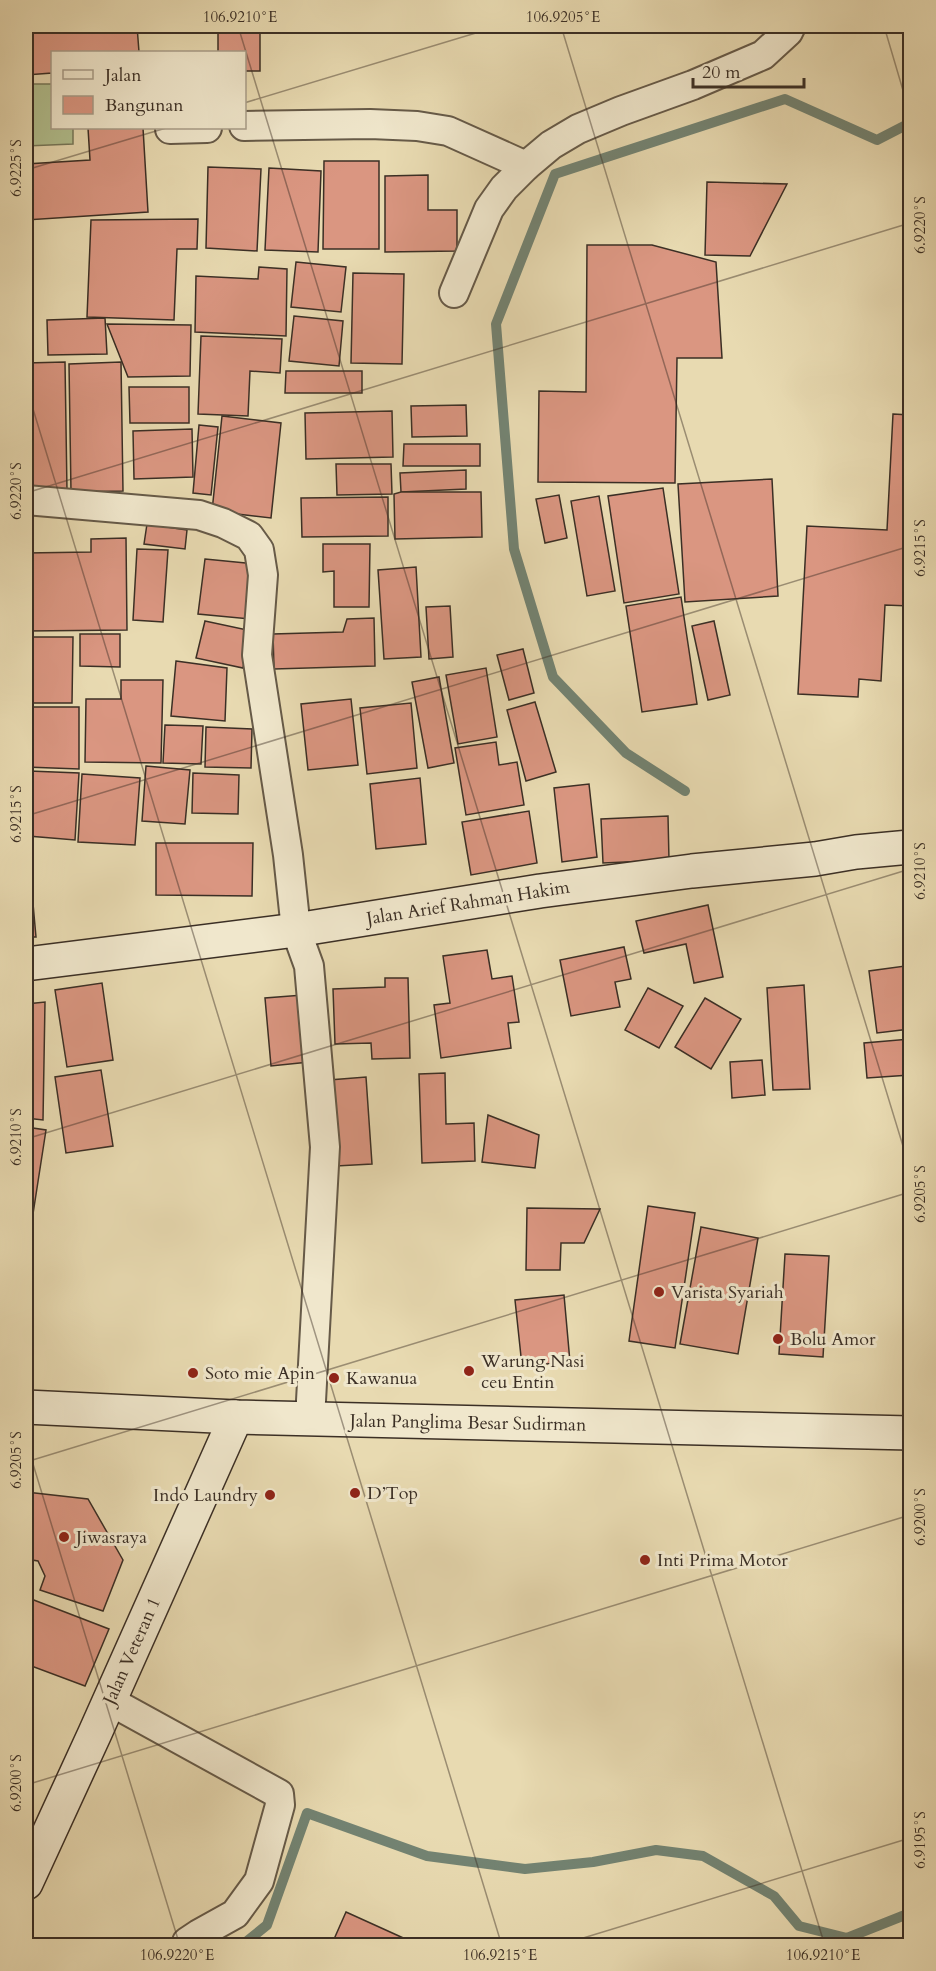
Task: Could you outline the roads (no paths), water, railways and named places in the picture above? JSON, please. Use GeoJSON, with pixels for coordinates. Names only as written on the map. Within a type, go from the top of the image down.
{"type":"FeatureCollection","features":[{"type":"Feature","properties":{"kind":"main road","name":"Jalan Arief Rahman Hakim"},"geometry":{"type":"LineString","coordinates":[[26,964],[296,930],[540,891],[680,872],[910,847]]}},
{"type":"Feature","properties":{"kind":"main road","name":"Jalan Panglima Besar Sudirman"},"geometry":{"type":"LineString","coordinates":[[26,1407],[236,1417],[910,1433]]}},
{"type":"Feature","properties":{"kind":"main road","name":"Jalan Veteran 1"},"geometry":{"type":"LineString","coordinates":[[26,1883],[110,1701],[236,1417]]}},
{"type":"Feature","properties":{"kind":"street"},"geometry":{"type":"LineString","coordinates":[[454,293],[489,209],[504,188],[551,145],[578,129],[621,111],[738,68],[763,55],[788,32],[791,26]]}},
{"type":"Feature","properties":{"kind":"street"},"geometry":{"type":"LineString","coordinates":[[246,126],[370,124],[417,126],[448,131],[526,166]]}},
{"type":"Feature","properties":{"kind":"street"},"geometry":{"type":"LineString","coordinates":[[26,500],[199,515],[223,523],[249,536],[259,550],[263,574],[257,655],[288,855],[296,930],[309,966],[325,1147],[310,1419]]}},
{"type":"Feature","properties":{"kind":"street"},"geometry":{"type":"LineString","coordinates":[[110,1701],[279,1794],[280,1805],[259,1881],[235,1914],[199,1934],[187,1942],[186,1946]]}},
{"type":"Feature","properties":{"kind":"waterway"},"geometry":{"type":"LineString","coordinates":[[685,791],[626,753],[553,677],[514,549],[496,324],[555,174],[785,99],[877,140],[910,123]]}},
{"type":"Feature","properties":{"kind":"waterway"},"geometry":{"type":"LineString","coordinates":[[241,1946],[267,1925],[307,1813],[427,1856],[525,1869],[593,1862],[656,1850],[703,1856],[774,1896],[799,1926],[847,1938],[910,1913]]}},
{"type":"Feature","properties":{"kind":"place","name":"Varista Syariah"},"geometry":{"type":"Point","coordinates":[659,1292]}},
{"type":"Feature","properties":{"kind":"place","name":"Bolu Amor"},"geometry":{"type":"Point","coordinates":[778,1339]}},
{"type":"Feature","properties":{"kind":"place","name":"Warung Nasi ceu Entin"},"geometry":{"type":"Point","coordinates":[469,1371]}},
{"type":"Feature","properties":{"kind":"place","name":"Soto mie Apin"},"geometry":{"type":"Point","coordinates":[193,1373]}},
{"type":"Feature","properties":{"kind":"place","name":"Kawanua"},"geometry":{"type":"Point","coordinates":[334,1378]}},
{"type":"Feature","properties":{"kind":"place","name":"D’Top"},"geometry":{"type":"Point","coordinates":[355,1493]}},
{"type":"Feature","properties":{"kind":"place","name":"Indo Laundry"},"geometry":{"type":"Point","coordinates":[270,1495]}},
{"type":"Feature","properties":{"kind":"place","name":"Jiwasraya"},"geometry":{"type":"Point","coordinates":[64,1537]}},
{"type":"Feature","properties":{"kind":"place","name":"Inti Prima Motor"},"geometry":{"type":"Point","coordinates":[645,1560]}}]}
